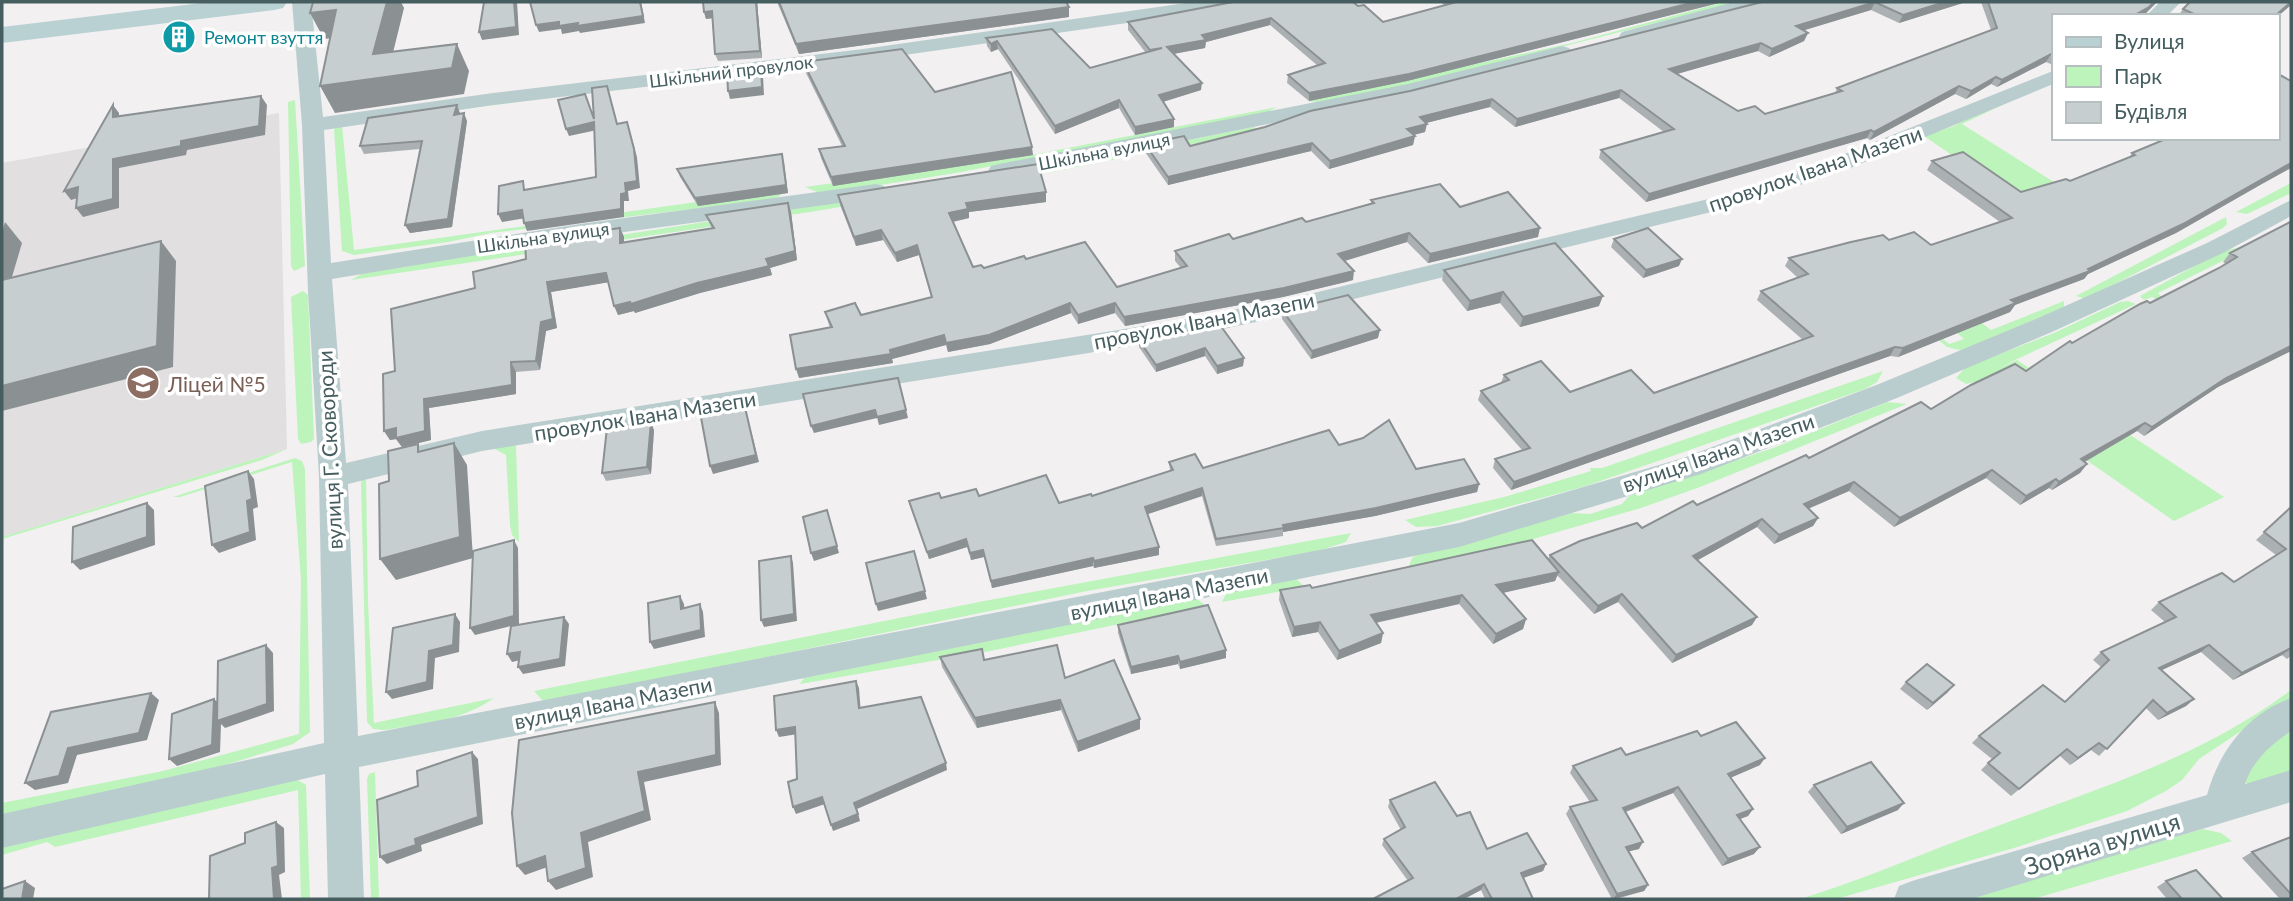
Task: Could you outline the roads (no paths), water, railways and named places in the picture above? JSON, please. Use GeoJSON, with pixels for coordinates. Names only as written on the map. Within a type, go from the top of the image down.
{"type":"FeatureCollection","features":[{"type":"Feature","properties":{"kind":"street"},"geometry":{"type":"LineString","coordinates":[[2,35],[274,2]]}},
{"type":"Feature","properties":{"kind":"street","name":"вулиця Г. Сковороди"},"geometry":{"type":"LineString","coordinates":[[301,2],[313,125],[319,273],[333,477],[345,899]]}},
{"type":"Feature","properties":{"kind":"street","name":"Шкільний провулок"},"geometry":{"type":"LineString","coordinates":[[313,125],[507,98],[863,55],[1231,2]]}},
{"type":"Feature","properties":{"kind":"street"},"geometry":{"type":"LineString","coordinates":[[1611,40],[1755,2]]}},
{"type":"Feature","properties":{"kind":"street"},"geometry":{"type":"LineString","coordinates":[[2158,14],[2171,2]]}},
{"type":"Feature","properties":{"kind":"street","name":"Шкільна вулиця"},"geometry":{"type":"LineString","coordinates":[[972,175],[1395,93],[1585,47]]}},
{"type":"Feature","properties":{"kind":"street","name":"провулок Івана Мазепи"},"geometry":{"type":"LineString","coordinates":[[333,477],[481,441],[1181,329],[1297,304],[1728,201],[1840,164],[2052,77]]}},
{"type":"Feature","properties":{"kind":"street","name":"Шкільна вулиця"},"geometry":{"type":"LineString","coordinates":[[319,273],[437,253],[891,188]]}},
{"type":"Feature","properties":{"kind":"street","name":"вулиця Івана Мазепи"},"geometry":{"type":"LineString","coordinates":[[2,831],[341,755],[1459,535],[1690,466],[1888,391],[2203,254],[2291,207]]}},
{"type":"Feature","properties":{"kind":"street"},"geometry":{"type":"LineString","coordinates":[[2221,807],[2236,758],[2264,730],[2291,713]]}},
{"type":"Feature","properties":{"kind":"street","name":"Зоряна вулиця"},"geometry":{"type":"LineString","coordinates":[[1912,899],[2291,786]]}},
{"type":"Feature","properties":{"kind":"place","name":"Ремонт взуття"},"geometry":{"type":"Point","coordinates":[179,37]}},
{"type":"Feature","properties":{"kind":"place","name":"Ліцей №5"},"geometry":{"type":"Point","coordinates":[143,383]}}]}
